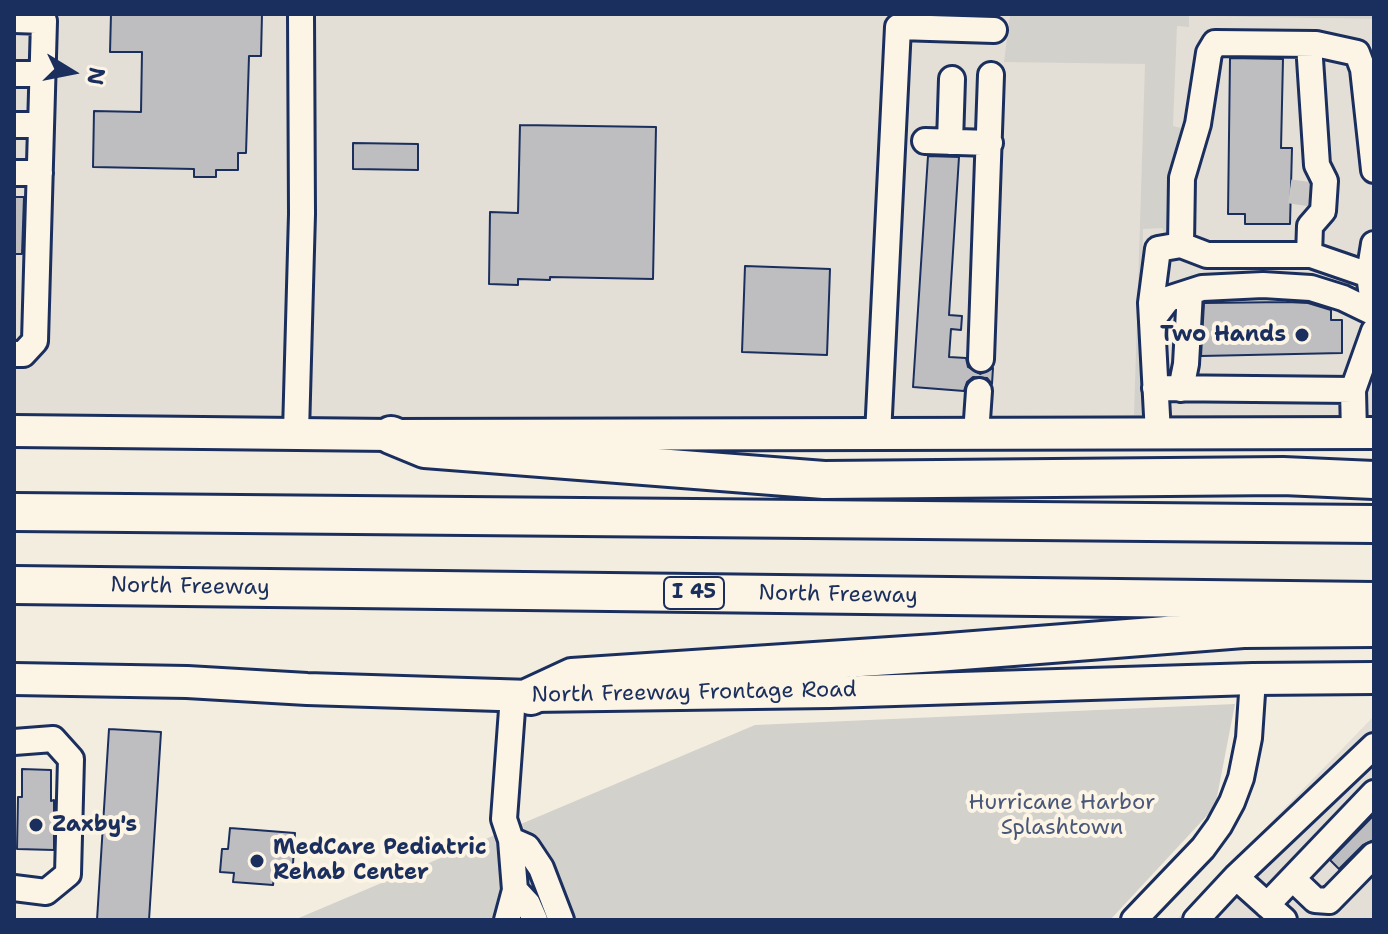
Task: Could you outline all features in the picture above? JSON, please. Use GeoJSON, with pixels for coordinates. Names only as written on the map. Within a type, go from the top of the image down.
{"type":"FeatureCollection","features":[{"type":"Feature","properties":{"kind":"highway"},"geometry":{"type":"LineString","coordinates":[[391,435],[425,449],[824,480],[1283,476],[1374,480]]}},
{"type":"Feature","properties":{"kind":"highway"},"geometry":{"type":"LineString","coordinates":[[14,512],[1374,524]]}},
{"type":"Feature","properties":{"kind":"highway","name":"North Freeway"},"geometry":{"type":"LineString","coordinates":[[14,585],[1374,601]]}},
{"type":"Feature","properties":{"kind":"highway"},"geometry":{"type":"LineString","coordinates":[[522,696],[572,677],[1243,629],[1374,628]]}},
{"type":"Feature","properties":{"kind":"main road"},"geometry":{"type":"LineString","coordinates":[[14,431],[391,435],[1364,433]]}},
{"type":"Feature","properties":{"kind":"main road","name":"North Freeway Frontage Road"},"geometry":{"type":"LineString","coordinates":[[14,679],[187,682],[316,690],[522,696],[830,692],[1374,678]]}},
{"type":"Feature","properties":{"kind":"lane"},"geometry":{"type":"LineString","coordinates":[[296,432],[303,127],[301,14]]}},
{"type":"Feature","properties":{"kind":"lane"},"geometry":{"type":"LineString","coordinates":[[14,20],[44,21],[35,341],[23,354],[14,354]]}},
{"type":"Feature","properties":{"kind":"lane"},"geometry":{"type":"LineString","coordinates":[[878,435],[898,27],[994,30]]}},
{"type":"Feature","properties":{"kind":"lane"},"geometry":{"type":"LineString","coordinates":[[1181,245],[1182,178],[1198,124],[1209,53],[1215,43],[1309,44],[1357,53],[1363,69],[1374,170]]}},
{"type":"Feature","properties":{"kind":"lane"},"geometry":{"type":"LineString","coordinates":[[1309,44],[1310,171],[1325,181],[1323,211],[1305,215],[1309,255]]}},
{"type":"Feature","properties":{"kind":"lane"},"geometry":{"type":"LineString","coordinates":[[14,74],[43,74]]}},
{"type":"Feature","properties":{"kind":"lane"},"geometry":{"type":"LineString","coordinates":[[981,359],[991,75]]}},
{"type":"Feature","properties":{"kind":"lane"},"geometry":{"type":"LineString","coordinates":[[950,142],[952,79]]}},
{"type":"Feature","properties":{"kind":"lane"},"geometry":{"type":"LineString","coordinates":[[14,125],[41,125]]}},
{"type":"Feature","properties":{"kind":"lane"},"geometry":{"type":"LineString","coordinates":[[925,141],[990,143]]}},
{"type":"Feature","properties":{"kind":"lane"},"geometry":{"type":"LineString","coordinates":[[14,173],[40,173]]}},
{"type":"Feature","properties":{"kind":"lane"},"geometry":{"type":"LineString","coordinates":[[1374,244],[1369,275],[1374,311]]}},
{"type":"Feature","properties":{"kind":"lane"},"geometry":{"type":"LineString","coordinates":[[1158,434],[1151,303],[1158,249],[1181,245],[1207,255],[1309,255],[1369,275]]}},
{"type":"Feature","properties":{"kind":"lane"},"geometry":{"type":"LineString","coordinates":[[1152,320],[1168,299],[1202,288],[1263,285],[1311,288],[1374,311]]}},
{"type":"Feature","properties":{"kind":"lane"},"geometry":{"type":"LineString","coordinates":[[1181,389],[1186,364],[1190,292]]}},
{"type":"Feature","properties":{"kind":"lane"},"geometry":{"type":"LineString","coordinates":[[1364,433],[1353,390],[1374,331]]}},
{"type":"Feature","properties":{"kind":"lane"},"geometry":{"type":"LineString","coordinates":[[1155,388],[1353,390]]}},
{"type":"Feature","properties":{"kind":"lane"},"geometry":{"type":"LineString","coordinates":[[976,434],[979,391]]}},
{"type":"Feature","properties":{"kind":"lane"},"geometry":{"type":"LineString","coordinates":[[1134,920],[1203,848],[1232,802],[1245,761],[1252,718],[1253,679]]}},
{"type":"Feature","properties":{"kind":"lane"},"geometry":{"type":"LineString","coordinates":[[507,920],[515,890],[511,840],[504,810],[512,737],[522,696]]}},
{"type":"Feature","properties":{"kind":"lane"},"geometry":{"type":"LineString","coordinates":[[14,742],[53,739],[71,759],[68,874],[46,892],[14,888]]}},
{"type":"Feature","properties":{"kind":"lane"},"geometry":{"type":"LineString","coordinates":[[1205,917],[1236,877],[1374,746]]}},
{"type":"Feature","properties":{"kind":"lane"},"geometry":{"type":"LineString","coordinates":[[1355,764],[1374,785]]}},
{"type":"Feature","properties":{"kind":"lane"},"geometry":{"type":"LineString","coordinates":[[1236,877],[1276,912],[1293,879],[1374,793]]}},
{"type":"Feature","properties":{"kind":"lane"},"geometry":{"type":"LineString","coordinates":[[511,840],[527,847],[541,868],[561,920]]}},
{"type":"Feature","properties":{"kind":"lane"},"geometry":{"type":"LineString","coordinates":[[1293,879],[1315,900],[1329,901],[1374,855]]}},
{"type":"Feature","properties":{"kind":"lane"},"geometry":{"type":"LineString","coordinates":[[1328,920],[1374,872]]}},
{"type":"Feature","properties":{"kind":"lane"},"geometry":{"type":"LineString","coordinates":[[515,890],[528,904],[535,920]]}},
{"type":"Feature","properties":{"kind":"shaded area"},"geometry":{"type":"Polygon","coordinates":[[[14,14],[1010,14],[1005,62],[1177,26],[1189,16],[1374,19],[1374,424],[928,430],[14,416],[14,14]]]}},
{"type":"Feature","properties":{"kind":"shaded area"},"geometry":{"type":"Polygon","coordinates":[[[1374,716],[1374,920],[1176,920],[1374,716]]]}},
{"type":"Feature","properties":{"kind":"green space"},"geometry":{"type":"Polygon","coordinates":[[[1010,14],[1374,14],[1374,19],[1189,16],[1189,27],[1177,26],[1173,126],[1185,129],[1174,152],[1172,228],[1166,233],[1162,228],[1143,229],[1141,353],[1144,415],[1141,419],[1081,422],[1078,416],[1134,415],[1145,64],[1004,62],[1010,14]]]}},
{"type":"Feature","properties":{"kind":"green space","name":"Hurricane Harbor Splashtown"},"geometry":{"type":"Polygon","coordinates":[[[1235,704],[1215,807],[1110,920],[294,920],[755,725],[1235,704]]]}},
{"type":"Feature","properties":{"kind":"building"},"geometry":{"type":"Polygon","coordinates":[[[111,14],[262,14],[261,56],[249,56],[246,153],[238,153],[238,170],[216,170],[216,177],[194,177],[194,169],[93,167],[94,111],[141,112],[142,52],[110,52],[111,14]]]}},
{"type":"Feature","properties":{"kind":"building"},"geometry":{"type":"Polygon","coordinates":[[[1230,58],[1283,59],[1281,148],[1292,148],[1290,224],[1245,224],[1245,214],[1228,214],[1230,58]]]}},
{"type":"Feature","properties":{"kind":"building"},"geometry":{"type":"Polygon","coordinates":[[[520,125],[656,127],[653,279],[550,277],[550,280],[518,279],[518,285],[489,284],[490,212],[518,213],[520,125]]]}},
{"type":"Feature","properties":{"kind":"building"},"geometry":{"type":"Polygon","coordinates":[[[353,143],[418,144],[418,170],[353,169],[353,143]]]}},
{"type":"Feature","properties":{"kind":"building"},"geometry":{"type":"Polygon","coordinates":[[[928,156],[959,157],[949,315],[962,316],[961,330],[951,329],[949,357],[966,358],[968,367],[980,374],[993,368],[992,384],[987,378],[973,377],[964,391],[913,387],[928,156]]]}},
{"type":"Feature","properties":{"kind":"building"},"geometry":{"type":"Polygon","coordinates":[[[14,197],[24,197],[22,254],[14,254],[14,197]]]}},
{"type":"Feature","properties":{"kind":"building"},"geometry":{"type":"Polygon","coordinates":[[[745,266],[830,269],[827,355],[742,352],[745,266]]]}},
{"type":"Feature","properties":{"kind":"building"},"geometry":{"type":"Polygon","coordinates":[[[1204,303],[1308,303],[1331,310],[1331,320],[1342,320],[1342,353],[1201,356],[1204,303]]]}},
{"type":"Feature","properties":{"kind":"building"},"geometry":{"type":"Polygon","coordinates":[[[109,729],[161,732],[149,920],[97,920],[109,729]]]}},
{"type":"Feature","properties":{"kind":"building","name":"Zaxby's"},"geometry":{"type":"Polygon","coordinates":[[[22,769],[51,770],[54,850],[17,849],[22,769]]]}},
{"type":"Feature","properties":{"kind":"building"},"geometry":{"type":"Polygon","coordinates":[[[1374,815],[1374,840],[1363,845],[1339,869],[1330,860],[1374,815]]]}},
{"type":"Feature","properties":{"kind":"building","name":"MedCare Pediatric Rehab Center"},"geometry":{"type":"Polygon","coordinates":[[[230,828],[295,833],[292,879],[274,878],[273,885],[233,882],[234,873],[220,872],[222,849],[228,849],[230,828]]]}},
{"type":"Feature","properties":{"kind":"tunnel"},"geometry":{"type":"LineString","coordinates":[[1300,205],[1304,176]]}},
{"type":"Feature","properties":{"kind":"place","name":"Two Hands"},"geometry":{"type":"Point","coordinates":[1302,335]}},
{"type":"Feature","properties":{"kind":"place","name":"Zaxby's"},"geometry":{"type":"Point","coordinates":[36,825]}},
{"type":"Feature","properties":{"kind":"place","name":"MedCare Pediatric Rehab Center"},"geometry":{"type":"Point","coordinates":[257,861]}}]}
